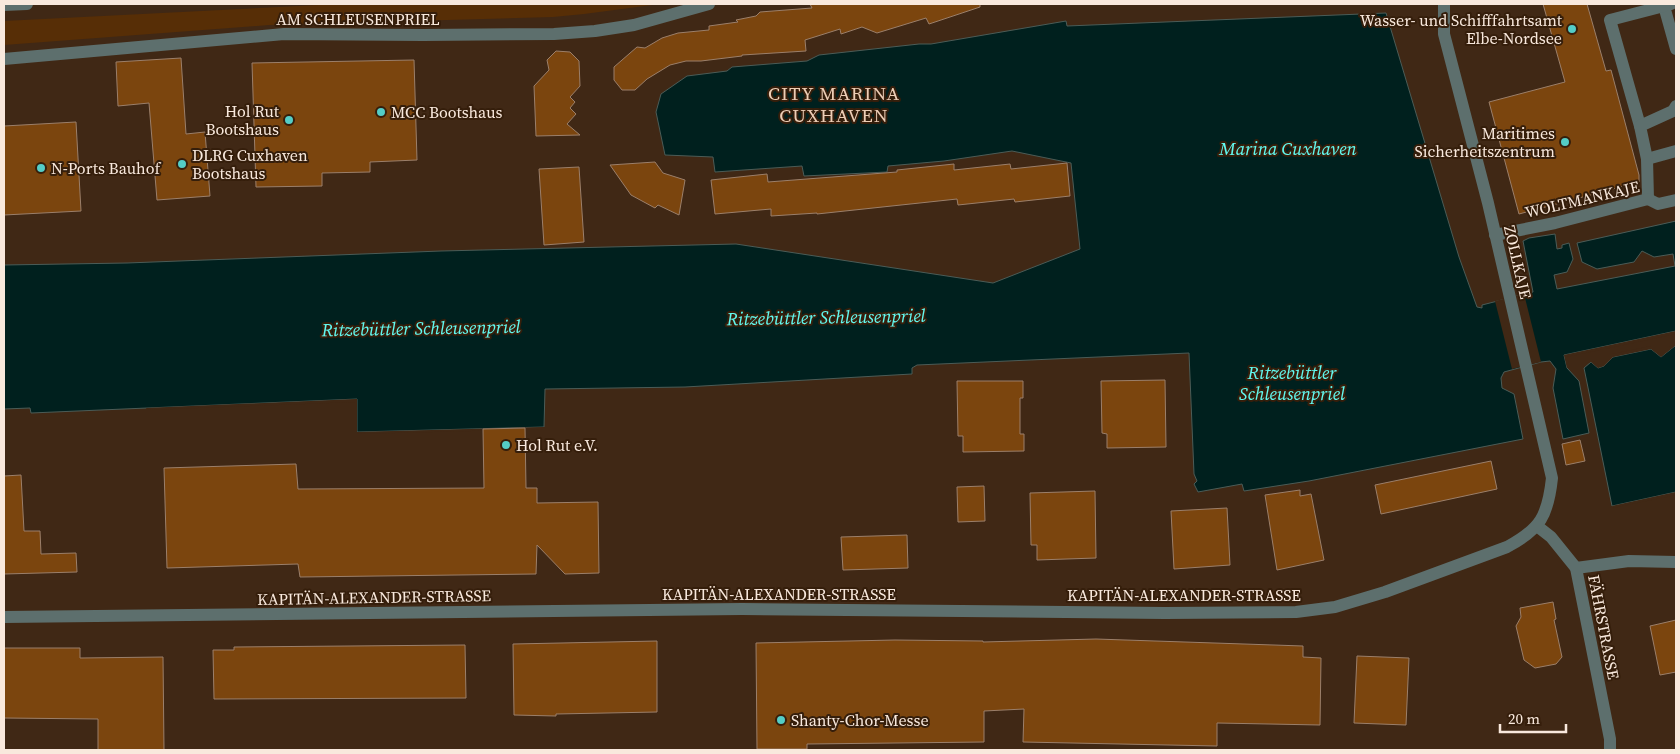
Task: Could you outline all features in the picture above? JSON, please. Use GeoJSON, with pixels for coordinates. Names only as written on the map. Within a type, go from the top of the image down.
{"type":"FeatureCollection","features":[{"type":"Feature","properties":{"kind":"street"},"geometry":{"type":"LineString","coordinates":[[4,5],[27,4]]}},
{"type":"Feature","properties":{"kind":"street","name":"AM SCHLEUSENPRIEL"},"geometry":{"type":"LineString","coordinates":[[4,59],[284,34],[554,34],[595,31],[634,25],[709,4]]}},
{"type":"Feature","properties":{"kind":"street","name":"ZOLLKAJE"},"geometry":{"type":"LineString","coordinates":[[1444,4],[1444,34],[1510,297],[1552,478],[1550,498],[1546,510],[1536,526]]}},
{"type":"Feature","properties":{"kind":"street"},"geometry":{"type":"LineString","coordinates":[[1648,199],[1646,159],[1640,126],[1610,20],[1667,5],[1676,49]]}},
{"type":"Feature","properties":{"kind":"street"},"geometry":{"type":"LineString","coordinates":[[1640,126],[1674,111],[1676,106]]}},
{"type":"Feature","properties":{"kind":"street"},"geometry":{"type":"LineString","coordinates":[[1646,159],[1676,151]]}},
{"type":"Feature","properties":{"kind":"street","name":"WOLTMANKAJE"},"geometry":{"type":"LineString","coordinates":[[1495,236],[1648,199],[1658,204],[1676,200]]}},
{"type":"Feature","properties":{"kind":"street","name":"FÄHRSTRASSE"},"geometry":{"type":"LineString","coordinates":[[1536,526],[1551,538],[1576,568],[1610,738],[1610,750]]}},
{"type":"Feature","properties":{"kind":"street","name":"KAPITÄN-ALEXANDER-STRASSE"},"geometry":{"type":"LineString","coordinates":[[4,617],[742,609],[1155,613],[1296,612],[1335,607],[1393,588],[1507,547],[1525,537],[1536,526]]}},
{"type":"Feature","properties":{"kind":"street"},"geometry":{"type":"LineString","coordinates":[[1576,568],[1629,561],[1676,562]]}},
{"type":"Feature","properties":{"kind":"shaded area"},"geometry":{"type":"Polygon","coordinates":[[[338,4],[660,4],[553,17],[269,25],[4,45],[4,21],[338,4]]]}},
{"type":"Feature","properties":{"kind":"water"},"geometry":{"type":"Polygon","coordinates":[[[1386,13],[1459,257],[1477,307],[1482,308],[1482,305],[1533,292],[1523,241],[1529,238],[1555,234],[1557,249],[1569,243],[1573,259],[1567,272],[1554,275],[1557,289],[1675,266],[1673,254],[1654,257],[1642,251],[1634,262],[1597,269],[1582,262],[1577,243],[1676,221],[1676,331],[1564,355],[1567,368],[1579,381],[1589,433],[1563,439],[1553,388],[1556,369],[1550,361],[1541,362],[1504,372],[1501,378],[1502,388],[1514,394],[1523,439],[1309,481],[1244,491],[1242,484],[1198,492],[1194,484],[1197,481],[1194,474],[1189,353],[917,365],[912,368],[912,374],[685,387],[545,389],[544,427],[357,432],[357,399],[31,413],[30,408],[4,409],[4,265],[127,263],[441,251],[736,244],[993,283],[1080,249],[1071,163],[1012,151],[944,161],[888,166],[887,172],[804,176],[802,166],[715,172],[713,157],[665,155],[656,112],[661,94],[687,76],[727,71],[732,67],[807,61],[819,55],[931,44],[1066,21],[1067,26],[1386,13]]]}},
{"type":"Feature","properties":{"kind":"water"},"geometry":{"type":"Polygon","coordinates":[[[1676,345],[1676,492],[1612,506],[1584,368],[1591,362],[1598,368],[1604,366],[1613,357],[1651,349],[1661,357],[1676,345]]]}},
{"type":"Feature","properties":{"kind":"pier"},"geometry":{"type":"Polygon","coordinates":[[[1524,294],[1541,362],[1512,369],[1495,301],[1524,294]]]}},
{"type":"Feature","properties":{"kind":"pier"},"geometry":{"type":"Polygon","coordinates":[[[1676,331],[1676,334],[1567,357],[1570,367],[1567,368],[1564,355],[1676,331]]]}},
{"type":"Feature","properties":{"kind":"pier"},"geometry":{"type":"Polygon","coordinates":[[[1676,342],[1676,345],[1661,357],[1651,349],[1613,357],[1604,366],[1598,368],[1591,362],[1586,364],[1591,360],[1599,365],[1603,364],[1612,354],[1651,346],[1661,354],[1676,342]]]}},
{"type":"Feature","properties":{"kind":"pier"},"geometry":{"type":"Polygon","coordinates":[[[357,399],[357,432],[544,427],[544,429],[357,434],[355,432],[355,402],[147,410],[146,408],[357,399]]]}},
{"type":"Feature","properties":{"kind":"pier"},"geometry":{"type":"Polygon","coordinates":[[[1676,492],[1676,495],[1613,508],[1612,506],[1676,492]]]}},
{"type":"Feature","properties":{"kind":"building"},"geometry":{"type":"Polygon","coordinates":[[[810,4],[980,4],[980,7],[929,24],[926,18],[877,33],[862,27],[841,34],[840,29],[805,40],[806,51],[686,61],[670,65],[647,79],[635,90],[622,90],[614,80],[614,67],[637,47],[645,48],[662,38],[678,33],[709,30],[709,26],[738,22],[736,20],[756,16],[760,12],[812,8],[810,4]]]}},
{"type":"Feature","properties":{"kind":"building","name":"Maritimes Sicherheitszentrum"},"geometry":{"type":"Polygon","coordinates":[[[1543,4],[1587,4],[1606,71],[1611,70],[1639,175],[1639,182],[1519,214],[1489,102],[1565,82],[1543,4]]]}},
{"type":"Feature","properties":{"kind":"building"},"geometry":{"type":"Polygon","coordinates":[[[556,51],[570,52],[579,61],[580,86],[570,97],[575,102],[570,108],[576,114],[567,124],[580,135],[536,136],[534,86],[549,70],[547,60],[556,51]]]}},
{"type":"Feature","properties":{"kind":"building"},"geometry":{"type":"Polygon","coordinates":[[[181,58],[186,134],[205,132],[210,196],[157,200],[149,103],[118,106],[116,62],[181,58]]]}},
{"type":"Feature","properties":{"kind":"building"},"geometry":{"type":"Polygon","coordinates":[[[414,60],[417,160],[370,162],[370,172],[322,173],[322,186],[256,187],[252,63],[414,60]]]}},
{"type":"Feature","properties":{"kind":"building","name":"N-Ports Bauhof"},"geometry":{"type":"Polygon","coordinates":[[[76,122],[81,211],[4,215],[4,126],[76,122]]]}},
{"type":"Feature","properties":{"kind":"building"},"geometry":{"type":"Polygon","coordinates":[[[655,162],[663,173],[685,180],[679,215],[658,205],[655,208],[631,195],[610,165],[655,162]]]}},
{"type":"Feature","properties":{"kind":"building"},"geometry":{"type":"Polygon","coordinates":[[[1067,163],[1070,196],[1015,202],[1014,199],[958,205],[957,199],[817,214],[771,216],[771,209],[715,214],[711,180],[767,174],[768,182],[897,172],[897,170],[954,164],[954,170],[1010,164],[1011,169],[1067,163]]]}},
{"type":"Feature","properties":{"kind":"building"},"geometry":{"type":"Polygon","coordinates":[[[579,167],[584,242],[544,245],[539,169],[579,167]]]}},
{"type":"Feature","properties":{"kind":"building"},"geometry":{"type":"Polygon","coordinates":[[[1165,380],[1166,447],[1107,448],[1107,434],[1102,433],[1101,381],[1165,380]]]}},
{"type":"Feature","properties":{"kind":"building"},"geometry":{"type":"Polygon","coordinates":[[[957,381],[1023,381],[1023,398],[1020,398],[1020,434],[1024,434],[1024,451],[963,452],[963,436],[958,436],[957,381]]]}},
{"type":"Feature","properties":{"kind":"building"},"geometry":{"type":"Polygon","coordinates":[[[525,428],[526,488],[537,488],[537,503],[598,502],[599,573],[565,574],[537,545],[536,574],[300,577],[298,564],[167,568],[164,468],[296,464],[298,489],[484,488],[483,429],[525,428]]]}},
{"type":"Feature","properties":{"kind":"building"},"geometry":{"type":"Polygon","coordinates":[[[1580,440],[1585,461],[1566,465],[1562,444],[1580,440]]]}},
{"type":"Feature","properties":{"kind":"building"},"geometry":{"type":"Polygon","coordinates":[[[1491,461],[1497,489],[1381,514],[1375,485],[1491,461]]]}},
{"type":"Feature","properties":{"kind":"building"},"geometry":{"type":"Polygon","coordinates":[[[21,475],[24,531],[40,531],[41,554],[76,553],[77,572],[4,574],[4,476],[21,475]]]}},
{"type":"Feature","properties":{"kind":"building"},"geometry":{"type":"Polygon","coordinates":[[[984,486],[985,521],[958,522],[957,487],[984,486]]]}},
{"type":"Feature","properties":{"kind":"building"},"geometry":{"type":"Polygon","coordinates":[[[1300,490],[1300,496],[1311,494],[1324,560],[1277,570],[1265,495],[1300,490]]]}},
{"type":"Feature","properties":{"kind":"building"},"geometry":{"type":"Polygon","coordinates":[[[1095,491],[1096,558],[1037,560],[1037,545],[1031,545],[1030,493],[1095,491]]]}},
{"type":"Feature","properties":{"kind":"building"},"geometry":{"type":"Polygon","coordinates":[[[1227,508],[1230,565],[1174,569],[1171,511],[1227,508]]]}},
{"type":"Feature","properties":{"kind":"building"},"geometry":{"type":"Polygon","coordinates":[[[907,535],[908,568],[843,570],[841,537],[907,535]]]}},
{"type":"Feature","properties":{"kind":"building"},"geometry":{"type":"Polygon","coordinates":[[[1553,602],[1556,619],[1554,620],[1562,657],[1556,664],[1535,668],[1524,660],[1516,626],[1521,617],[1520,608],[1553,602]]]}},
{"type":"Feature","properties":{"kind":"building"},"geometry":{"type":"Polygon","coordinates":[[[1676,620],[1676,672],[1660,675],[1650,626],[1676,620]]]}},
{"type":"Feature","properties":{"kind":"building"},"geometry":{"type":"Polygon","coordinates":[[[1096,639],[1303,646],[1303,657],[1321,658],[1320,725],[1217,723],[1217,746],[1023,742],[1024,709],[984,711],[984,742],[807,744],[807,749],[757,749],[756,643],[895,640],[983,642],[1096,639]]]}},
{"type":"Feature","properties":{"kind":"building"},"geometry":{"type":"Polygon","coordinates":[[[657,641],[657,712],[556,714],[556,716],[514,715],[513,644],[657,641]]]}},
{"type":"Feature","properties":{"kind":"building"},"geometry":{"type":"Polygon","coordinates":[[[465,645],[466,698],[214,699],[213,650],[234,650],[234,647],[465,645]]]}},
{"type":"Feature","properties":{"kind":"building"},"geometry":{"type":"Polygon","coordinates":[[[4,648],[80,648],[80,658],[163,657],[164,750],[98,750],[98,719],[4,718],[4,648]]]}},
{"type":"Feature","properties":{"kind":"building"},"geometry":{"type":"Polygon","coordinates":[[[1357,656],[1409,658],[1406,725],[1354,723],[1357,656]]]}},
{"type":"Feature","properties":{"kind":"place","name":"Wasser- und Schifffahrtsamt Elbe-Nordsee"},"geometry":{"type":"Point","coordinates":[1572,29]}},
{"type":"Feature","properties":{"kind":"place","name":"MCC Bootshaus"},"geometry":{"type":"Point","coordinates":[381,112]}},
{"type":"Feature","properties":{"kind":"place","name":"Hol Rut Bootshaus"},"geometry":{"type":"Point","coordinates":[289,120]}},
{"type":"Feature","properties":{"kind":"place","name":"Maritimes Sicherheitszentrum"},"geometry":{"type":"Point","coordinates":[1565,142]}},
{"type":"Feature","properties":{"kind":"place","name":"DLRG Cuxhaven Bootshaus"},"geometry":{"type":"Point","coordinates":[182,164]}},
{"type":"Feature","properties":{"kind":"place","name":"N-Ports Bauhof"},"geometry":{"type":"Point","coordinates":[41,168]}},
{"type":"Feature","properties":{"kind":"place","name":"Hol Rut e.V."},"geometry":{"type":"Point","coordinates":[506,445]}},
{"type":"Feature","properties":{"kind":"place","name":"Shanty-Chor-Messe"},"geometry":{"type":"Point","coordinates":[781,720]}},
{"type":"Feature","properties":{"kind":"district","name":"CITY MARINA CUXHAVEN"},"geometry":{"type":"Point","coordinates":[834,104]}},
{"type":"Feature","properties":{"kind":"water label","name":"Marina Cuxhaven"},"geometry":{"type":"Point","coordinates":[1288,148]}},
{"type":"Feature","properties":{"kind":"water label","name":"Ritzebüttler Schleusenpriel"},"geometry":{"type":"Point","coordinates":[826,317]}},
{"type":"Feature","properties":{"kind":"water label","name":"Ritzebüttler Schleusenpriel"},"geometry":{"type":"Point","coordinates":[421,328]}},
{"type":"Feature","properties":{"kind":"water label","name":"Ritzebüttler Schleusenpriel"},"geometry":{"type":"Point","coordinates":[1292,382]}}]}
